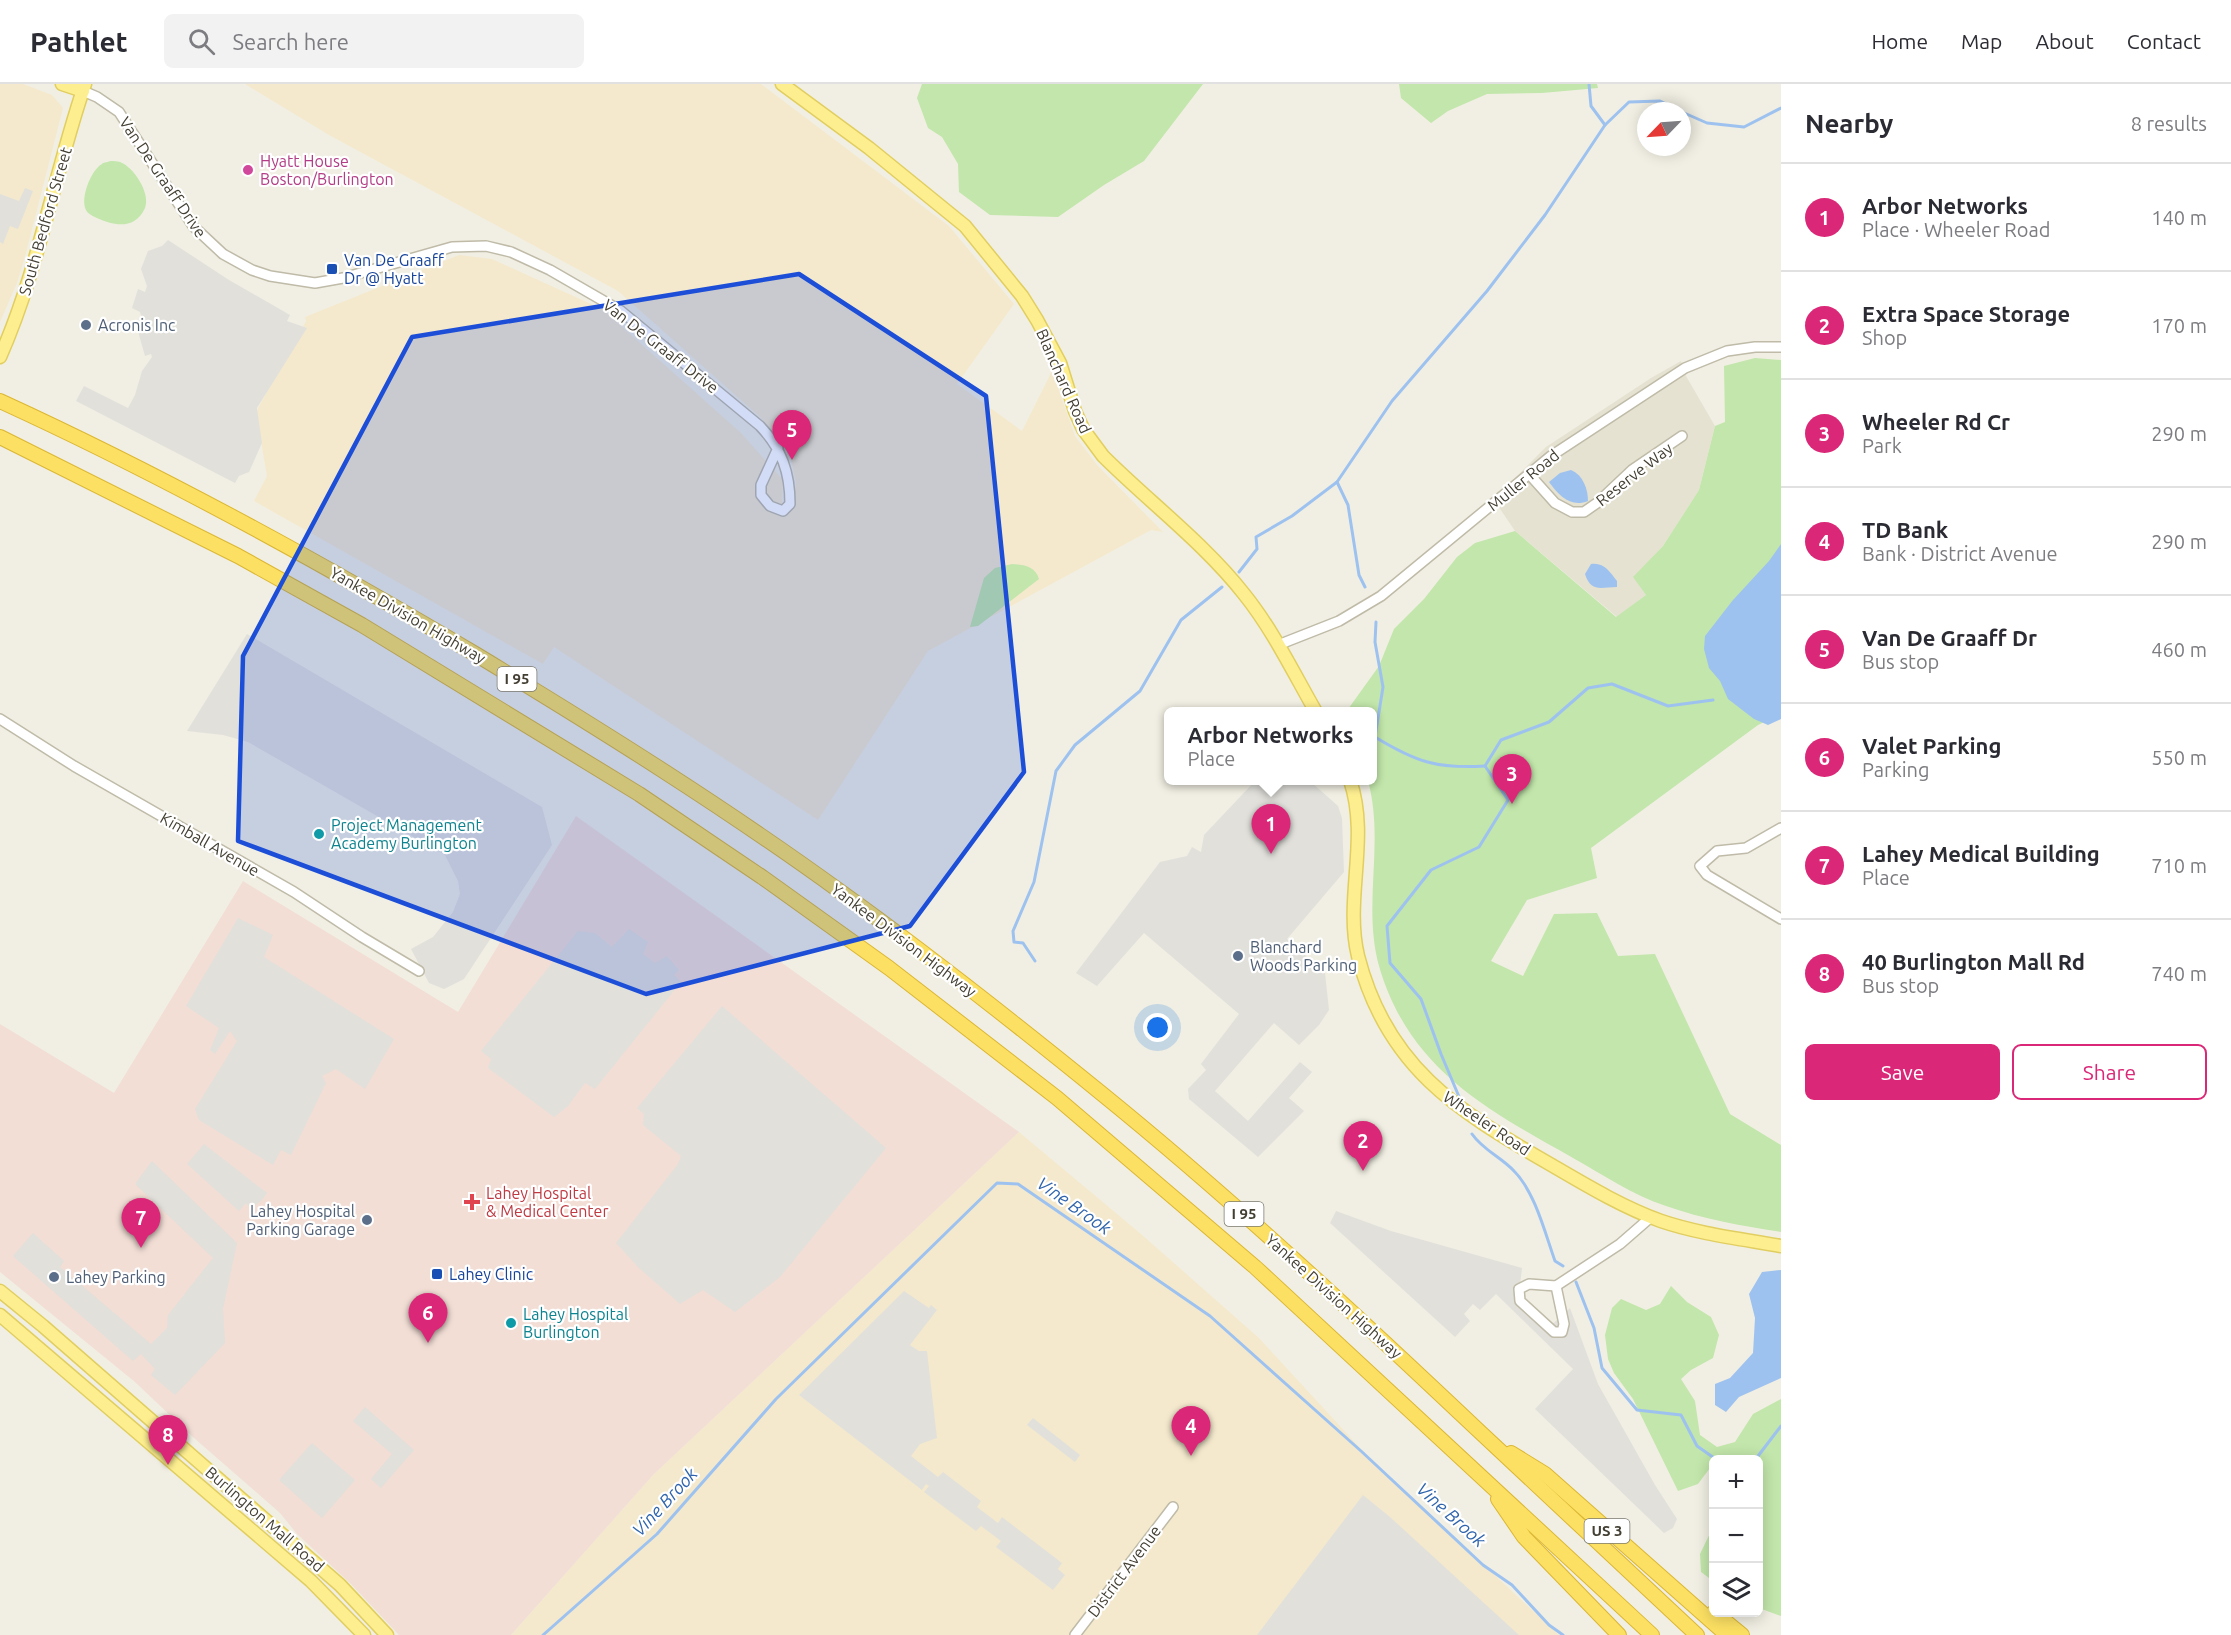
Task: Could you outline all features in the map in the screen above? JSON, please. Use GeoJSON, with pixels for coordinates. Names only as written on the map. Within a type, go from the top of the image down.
{"type":"FeatureCollection","features":[{"type":"Feature","properties":{"kind":"highway","name":"Yankee Division Highway"},"geometry":{"type":"LineString","coordinates":[[4,402],[209,505],[403,612],[652,763],[825,881],[954,977],[1105,1096],[1294,1259],[1697,1635]]}},
{"type":"Feature","properties":{"kind":"highway","name":"Yankee Division Highway"},"geometry":{"type":"LineString","coordinates":[[0,437],[228,551],[362,625],[562,746],[762,877],[889,968],[1057,1098],[1255,1267],[1652,1635]]}},
{"type":"Feature","properties":{"kind":"highway","name":"US 3"},"geometry":{"type":"LineString","coordinates":[[1482,1434],[1545,1474],[1727,1635]]}},
{"type":"Feature","properties":{"kind":"highway"},"geometry":{"type":"LineString","coordinates":[[1483,1478],[1524,1537],[1619,1635]]}},
{"type":"Feature","properties":{"kind":"highway"},"geometry":{"type":"LineString","coordinates":[[1647,1565],[1676,1583],[1709,1608]]}},
{"type":"Feature","properties":{"kind":"highway"},"geometry":{"type":"LineString","coordinates":[[1720,1617],[1742,1635]]}},
{"type":"Feature","properties":{"kind":"main road"},"geometry":{"type":"LineString","coordinates":[[62,84],[84,88]]}},
{"type":"Feature","properties":{"kind":"main road","name":"Blanchard Road"},"geometry":{"type":"LineString","coordinates":[[782,84],[869,148],[965,226],[1022,296],[1037,320],[1060,363],[1075,411],[1090,440],[1118,471],[1222,568],[1259,613],[1278,645]]}},
{"type":"Feature","properties":{"kind":"main road","name":"South Bedford Street"},"geometry":{"type":"LineString","coordinates":[[0,357],[34,268],[51,198],[84,88]]}},
{"type":"Feature","properties":{"kind":"main road"},"geometry":{"type":"LineString","coordinates":[[1278,645],[1314,707]]}},
{"type":"Feature","properties":{"kind":"main road","name":"Wheeler Road"},"geometry":{"type":"LineString","coordinates":[[1351,785],[1359,830],[1354,935],[1368,988],[1402,1052],[1425,1080],[1476,1121],[1576,1180],[1651,1217],[1726,1236],[1781,1246]]}},
{"type":"Feature","properties":{"kind":"main road","name":"Burlington Mall Road"},"geometry":{"type":"LineString","coordinates":[[0,1291],[340,1585],[387,1635]]}},
{"type":"Feature","properties":{"kind":"main road","name":"Burlington Mall Road"},"geometry":{"type":"LineString","coordinates":[[0,1315],[311,1581],[364,1635]]}},
{"type":"Feature","properties":{"kind":"street","name":"Van De Graaff Drive"},"geometry":{"type":"LineString","coordinates":[[84,88],[119,112],[193,226],[208,242],[239,264],[270,276],[322,282],[343,279],[452,247],[486,246],[511,252],[550,270],[621,311],[760,426],[778,448],[786,466],[790,482],[790,504],[783,511],[770,506],[761,495],[761,485],[778,448]]}},
{"type":"Feature","properties":{"kind":"street","name":"Muller Road"},"geometry":{"type":"LineString","coordinates":[[1278,645],[1339,621],[1381,596],[1551,456],[1633,400],[1691,365],[1717,354],[1741,348],[1781,347]]}},
{"type":"Feature","properties":{"kind":"street","name":"Reserve Way"},"geometry":{"type":"LineString","coordinates":[[1529,474],[1555,503],[1572,512],[1584,512],[1632,470],[1682,436]]}},
{"type":"Feature","properties":{"kind":"street","name":"Kimball Avenue"},"geometry":{"type":"LineString","coordinates":[[0,719],[74,766],[294,892],[362,937],[420,971]]}},
{"type":"Feature","properties":{"kind":"street"},"geometry":{"type":"LineString","coordinates":[[1781,828],[1746,848],[1717,851],[1700,866],[1707,875],[1781,919]]}},
{"type":"Feature","properties":{"kind":"street"},"geometry":{"type":"LineString","coordinates":[[1556,1286],[1564,1324],[1562,1332],[1554,1332],[1520,1301],[1519,1289],[1529,1284],[1556,1286],[1620,1244],[1651,1217]]}},
{"type":"Feature","properties":{"kind":"street","name":"District Avenue"},"geometry":{"type":"LineString","coordinates":[[1075,1635],[1173,1507]]}},
{"type":"Feature","properties":{"kind":"highlighted area"},"geometry":{"type":"Polygon","coordinates":[[[799,274],[986,396],[1024,772],[910,926],[646,994],[238,841],[243,656],[412,337],[799,274]]]}},
{"type":"Feature","properties":{"kind":"shaded area"},"geometry":{"type":"Polygon","coordinates":[[[0,84],[23,84],[52,95],[63,108],[26,253],[17,283],[0,322],[0,84]]]}},
{"type":"Feature","properties":{"kind":"shaded area"},"geometry":{"type":"Polygon","coordinates":[[[245,84],[761,84],[949,226],[1014,304],[957,384],[1022,431],[1052,371],[1075,436],[1097,465],[1163,532],[1151,530],[928,651],[818,820],[554,647],[543,664],[254,501],[267,476],[256,412],[306,321],[305,317],[459,255],[492,259],[602,309],[741,433],[783,480],[782,503],[792,511],[796,483],[790,455],[780,439],[759,416],[618,291],[329,135],[245,84]]]}},
{"type":"Feature","properties":{"kind":"shaded area"},"geometry":{"type":"Polygon","coordinates":[[[25,188],[33,191],[18,229],[10,226],[3,244],[0,242],[0,194],[19,201],[25,188]]]}},
{"type":"Feature","properties":{"kind":"shaded area"},"geometry":{"type":"Polygon","coordinates":[[[168,240],[229,280],[290,315],[287,321],[307,328],[257,408],[262,443],[249,472],[239,476],[235,483],[76,401],[84,386],[128,408],[135,395],[142,371],[152,357],[151,354],[145,356],[135,321],[142,319],[140,312],[132,308],[138,289],[145,292],[147,286],[141,269],[148,251],[162,246],[168,240]]]}},
{"type":"Feature","properties":{"kind":"shaded area"},"geometry":{"type":"Polygon","coordinates":[[[1681,361],[1686,376],[1715,426],[1699,490],[1663,546],[1634,577],[1646,595],[1617,617],[1515,531],[1492,497],[1509,484],[1546,447],[1681,361]]]}},
{"type":"Feature","properties":{"kind":"shaded area"},"geometry":{"type":"Polygon","coordinates":[[[247,634],[542,807],[552,845],[464,979],[444,989],[429,983],[411,949],[433,937],[453,912],[460,894],[458,881],[445,855],[248,742],[223,735],[187,731],[247,634]]]}},
{"type":"Feature","properties":{"kind":"shaded area","name":"Blanchard Woods Parking"},"geometry":{"type":"Polygon","coordinates":[[[1251,785],[1314,785],[1338,806],[1342,818],[1344,872],[1287,939],[1325,973],[1329,1010],[1319,1025],[1299,1045],[1274,1023],[1215,1091],[1248,1121],[1300,1062],[1312,1072],[1289,1098],[1304,1111],[1258,1157],[1189,1099],[1188,1089],[1206,1070],[1201,1064],[1239,1014],[1144,933],[1097,986],[1076,973],[1160,862],[1187,856],[1192,847],[1201,852],[1204,835],[1251,785]]]}},
{"type":"Feature","properties":{"kind":"shaded area","name":"Lahey Hospital & Medical Center"},"geometry":{"type":"Polygon","coordinates":[[[576,816],[1019,1132],[654,1474],[511,1635],[399,1635],[351,1584],[297,1534],[280,1513],[194,1438],[135,1382],[0,1272],[0,1024],[114,1093],[243,881],[458,1012],[576,816]]]}},
{"type":"Feature","properties":{"kind":"shaded area"},"geometry":{"type":"Polygon","coordinates":[[[238,918],[273,935],[264,957],[394,1039],[365,1089],[336,1069],[322,1076],[326,1083],[291,1155],[281,1150],[273,1165],[199,1120],[195,1109],[237,1041],[230,1031],[215,1054],[210,1050],[219,1028],[186,1006],[238,918]]]}},
{"type":"Feature","properties":{"kind":"shaded area"},"geometry":{"type":"Polygon","coordinates":[[[629,929],[648,942],[643,954],[655,963],[667,956],[679,970],[674,975],[681,982],[595,1089],[585,1083],[568,1106],[554,1117],[488,1068],[491,1059],[481,1051],[578,931],[595,933],[612,947],[629,929]]]}},
{"type":"Feature","properties":{"kind":"shaded area"},"geometry":{"type":"Polygon","coordinates":[[[722,1006],[886,1148],[780,1277],[735,1312],[703,1290],[680,1304],[639,1268],[616,1243],[678,1164],[681,1156],[643,1125],[644,1114],[637,1108],[722,1006]]]}},
{"type":"Feature","properties":{"kind":"shaded area"},"geometry":{"type":"Polygon","coordinates":[[[1019,1132],[1141,1234],[1259,1338],[1373,1462],[1559,1635],[511,1635],[654,1474],[1019,1132]]]}},
{"type":"Feature","properties":{"kind":"shaded area"},"geometry":{"type":"Polygon","coordinates":[[[204,1144],[267,1193],[262,1200],[251,1209],[246,1203],[239,1211],[187,1164],[204,1144]]]}},
{"type":"Feature","properties":{"kind":"shaded area","name":"Lahey Parking"},"geometry":{"type":"Polygon","coordinates":[[[152,1161],[237,1243],[223,1309],[225,1343],[175,1395],[151,1375],[155,1369],[141,1354],[133,1361],[13,1256],[33,1233],[64,1261],[60,1267],[151,1344],[167,1328],[168,1315],[213,1258],[135,1184],[152,1161]]]}},
{"type":"Feature","properties":{"kind":"shaded area"},"geometry":{"type":"Polygon","coordinates":[[[1336,1211],[1391,1231],[1522,1268],[1518,1302],[1546,1330],[1570,1308],[1598,1384],[1655,1485],[1677,1519],[1673,1528],[1664,1533],[1535,1409],[1573,1369],[1496,1294],[1480,1310],[1473,1304],[1464,1314],[1470,1321],[1455,1337],[1330,1223],[1336,1211]]]}},
{"type":"Feature","properties":{"kind":"shaded area"},"geometry":{"type":"Polygon","coordinates":[[[904,1291],[929,1308],[931,1305],[937,1310],[910,1345],[919,1351],[927,1351],[937,1438],[920,1444],[911,1456],[938,1477],[943,1472],[981,1501],[977,1507],[998,1523],[1002,1517],[1062,1563],[1058,1569],[1065,1575],[1053,1590],[996,1547],[1001,1541],[981,1526],[976,1531],[924,1492],[929,1486],[926,1484],[922,1490],[799,1395],[904,1291]]]}},
{"type":"Feature","properties":{"kind":"shaded area"},"geometry":{"type":"Polygon","coordinates":[[[365,1407],[414,1450],[381,1488],[371,1479],[392,1454],[353,1421],[365,1407]]]}},
{"type":"Feature","properties":{"kind":"shaded area"},"geometry":{"type":"Polygon","coordinates":[[[1033,1418],[1080,1455],[1075,1462],[1027,1425],[1033,1418]]]}},
{"type":"Feature","properties":{"kind":"shaded area"},"geometry":{"type":"Polygon","coordinates":[[[312,1443],[355,1480],[322,1518],[279,1480],[312,1443]]]}},
{"type":"Feature","properties":{"kind":"shaded area"},"geometry":{"type":"Polygon","coordinates":[[[1363,1495],[1390,1517],[1519,1635],[1257,1635],[1363,1495]]]}},
{"type":"Feature","properties":{"kind":"green space"},"geometry":{"type":"Polygon","coordinates":[[[922,84],[1203,84],[1144,161],[1058,217],[990,215],[959,192],[958,164],[942,137],[928,128],[917,98],[922,84]]]}},
{"type":"Feature","properties":{"kind":"green space"},"geometry":{"type":"Polygon","coordinates":[[[1399,84],[1597,84],[1598,88],[1542,93],[1487,94],[1448,111],[1431,123],[1401,98],[1399,84]]]}},
{"type":"Feature","properties":{"kind":"green space"},"geometry":{"type":"Polygon","coordinates":[[[111,161],[120,162],[131,169],[146,196],[145,208],[141,215],[130,223],[110,223],[92,216],[86,210],[84,199],[94,172],[102,164],[111,161]]]}},
{"type":"Feature","properties":{"kind":"green space"},"geometry":{"type":"Polygon","coordinates":[[[1755,358],[1781,360],[1781,714],[1758,725],[1591,848],[1597,878],[1527,900],[1491,961],[1523,976],[1554,914],[1597,913],[1618,956],[1655,954],[1730,1114],[1781,1145],[1781,1232],[1694,1215],[1641,1196],[1510,1122],[1481,1103],[1431,1059],[1410,1033],[1392,1002],[1379,966],[1372,920],[1374,827],[1369,785],[1377,785],[1377,707],[1350,707],[1379,666],[1394,629],[1424,599],[1457,557],[1475,543],[1515,531],[1616,617],[1646,595],[1633,577],[1663,546],[1699,490],[1715,426],[1725,422],[1724,366],[1755,358]]]}},
{"type":"Feature","properties":{"kind":"green space"},"geometry":{"type":"Polygon","coordinates":[[[1012,564],[1032,569],[1039,579],[978,626],[970,627],[984,578],[995,568],[1012,564]]]}},
{"type":"Feature","properties":{"kind":"green space"},"geometry":{"type":"Polygon","coordinates":[[[1671,1286],[1687,1302],[1711,1317],[1719,1335],[1713,1358],[1691,1370],[1681,1379],[1695,1401],[1700,1435],[1717,1447],[1735,1442],[1753,1414],[1781,1399],[1781,1616],[1763,1609],[1763,1455],[1709,1455],[1709,1469],[1698,1484],[1678,1491],[1633,1399],[1614,1373],[1608,1359],[1605,1335],[1612,1308],[1621,1299],[1646,1310],[1660,1304],[1671,1286]]]}},
{"type":"Feature","properties":{"kind":"green space"},"geometry":{"type":"Polygon","coordinates":[[[1709,1535],[1709,1578],[1701,1572],[1700,1554],[1709,1535]]]}},
{"type":"Feature","properties":{"kind":"water"},"geometry":{"type":"Polygon","coordinates":[[[1571,470],[1579,475],[1584,483],[1588,501],[1571,502],[1557,492],[1549,482],[1560,473],[1571,470]]]}},
{"type":"Feature","properties":{"kind":"water"},"geometry":{"type":"Polygon","coordinates":[[[1781,544],[1781,719],[1768,725],[1754,719],[1728,699],[1720,681],[1709,668],[1704,649],[1705,636],[1781,544]]]}},
{"type":"Feature","properties":{"kind":"water"},"geometry":{"type":"Polygon","coordinates":[[[1591,564],[1606,568],[1617,581],[1617,587],[1597,588],[1590,584],[1585,574],[1591,564]]]}},
{"type":"Feature","properties":{"kind":"water"},"geometry":{"type":"Polygon","coordinates":[[[1781,1270],[1781,1378],[1739,1397],[1726,1412],[1715,1405],[1715,1384],[1730,1378],[1753,1353],[1755,1318],[1749,1294],[1762,1272],[1781,1270]]]}},
{"type":"Feature","properties":{"kind":"waterway"},"geometry":{"type":"LineString","coordinates":[[1589,84],[1591,106],[1605,125]]}},
{"type":"Feature","properties":{"kind":"waterway"},"geometry":{"type":"LineString","coordinates":[[1239,572],[1257,549],[1256,537],[1292,516],[1337,482],[1392,401],[1487,291],[1545,215],[1605,125],[1629,102],[1662,102]]}},
{"type":"Feature","properties":{"kind":"waterway"},"geometry":{"type":"LineString","coordinates":[[1691,116],[1707,123],[1744,127],[1781,108]]}},
{"type":"Feature","properties":{"kind":"waterway"},"geometry":{"type":"LineString","coordinates":[[1337,482],[1348,505],[1359,575],[1365,587]]}},
{"type":"Feature","properties":{"kind":"waterway"},"geometry":{"type":"LineString","coordinates":[[1035,961],[1023,943],[1014,942],[1013,931],[1034,882],[1056,771],[1075,745],[1140,691],[1181,620],[1222,587]]}},
{"type":"Feature","properties":{"kind":"waterway"},"geometry":{"type":"LineString","coordinates":[[1376,622],[1375,642],[1383,687],[1377,724]]}},
{"type":"Feature","properties":{"kind":"waterway"},"geometry":{"type":"LineString","coordinates":[[1485,766],[1501,740],[1549,722],[1588,688],[1612,684],[1668,706],[1713,700]]}},
{"type":"Feature","properties":{"kind":"waterway"},"geometry":{"type":"LineString","coordinates":[[1377,738],[1427,762],[1453,766],[1485,766]]}},
{"type":"Feature","properties":{"kind":"waterway"},"geometry":{"type":"LineString","coordinates":[[1460,1099],[1421,999],[1390,963],[1387,926],[1431,870],[1479,847],[1508,800],[1485,766]]}},
{"type":"Feature","properties":{"kind":"waterway"},"geometry":{"type":"LineString","coordinates":[[1472,1134],[1481,1145],[1509,1166],[1528,1190],[1539,1213],[1555,1261],[1563,1266]]}},
{"type":"Feature","properties":{"kind":"waterway","name":"Vine Brook"},"geometry":{"type":"LineString","coordinates":[[543,1635],[657,1534],[776,1399],[997,1183],[1018,1184],[1210,1316],[1361,1451],[1483,1565],[1512,1585],[1549,1625],[1563,1635]]}},
{"type":"Feature","properties":{"kind":"waterway"},"geometry":{"type":"LineString","coordinates":[[1576,1282],[1594,1328],[1602,1368],[1637,1410],[1681,1415],[1697,1446],[1710,1455]]}},
{"type":"Feature","properties":{"kind":"waterway"},"geometry":{"type":"LineString","coordinates":[[1759,1455],[1781,1426]]}},
{"type":"Feature","properties":{"kind":"place","name":"Hyatt House Boston/Burlington"},"geometry":{"type":"Point","coordinates":[248,170]}},
{"type":"Feature","properties":{"kind":"place","name":"Van De Graaff Dr @ Hyatt"},"geometry":{"type":"Point","coordinates":[332,269]}},
{"type":"Feature","properties":{"kind":"place","name":"Acronis Inc"},"geometry":{"type":"Point","coordinates":[86,325]}},
{"type":"Feature","properties":{"kind":"place","name":"Van De Graaff Dr"},"geometry":{"type":"Point","coordinates":[792,460]}},
{"type":"Feature","properties":{"kind":"place","name":"Wheeler Rd Cr"},"geometry":{"type":"Point","coordinates":[1512,804]}},
{"type":"Feature","properties":{"kind":"place","name":"Project Management Academy Burlington"},"geometry":{"type":"Point","coordinates":[319,834]}},
{"type":"Feature","properties":{"kind":"place","name":"Arbor Networks"},"geometry":{"type":"Point","coordinates":[1271,854]}},
{"type":"Feature","properties":{"kind":"place","name":"Blanchard Woods Parking"},"geometry":{"type":"Point","coordinates":[1238,956]}},
{"type":"Feature","properties":{"kind":"place","name":"Extra Space Storage"},"geometry":{"type":"Point","coordinates":[1363,1171]}},
{"type":"Feature","properties":{"kind":"place","name":"Lahey Hospital & Medical Center"},"geometry":{"type":"Point","coordinates":[472,1202]}},
{"type":"Feature","properties":{"kind":"place","name":"Lahey Hospital Parking Garage"},"geometry":{"type":"Point","coordinates":[367,1220]}},
{"type":"Feature","properties":{"kind":"place","name":"Lahey Medical Building"},"geometry":{"type":"Point","coordinates":[141,1248]}},
{"type":"Feature","properties":{"kind":"place","name":"Lahey Clinic"},"geometry":{"type":"Point","coordinates":[437,1274]}},
{"type":"Feature","properties":{"kind":"place","name":"Lahey Parking"},"geometry":{"type":"Point","coordinates":[54,1277]}},
{"type":"Feature","properties":{"kind":"place","name":"Lahey Hospital Burlington"},"geometry":{"type":"Point","coordinates":[511,1323]}},
{"type":"Feature","properties":{"kind":"place","name":"Valet Parking"},"geometry":{"type":"Point","coordinates":[428,1343]}},
{"type":"Feature","properties":{"kind":"place","name":"TD Bank"},"geometry":{"type":"Point","coordinates":[1191,1456]}},
{"type":"Feature","properties":{"kind":"place","name":"40 Burlington Mall Rd"},"geometry":{"type":"Point","coordinates":[168,1465]}}]}
